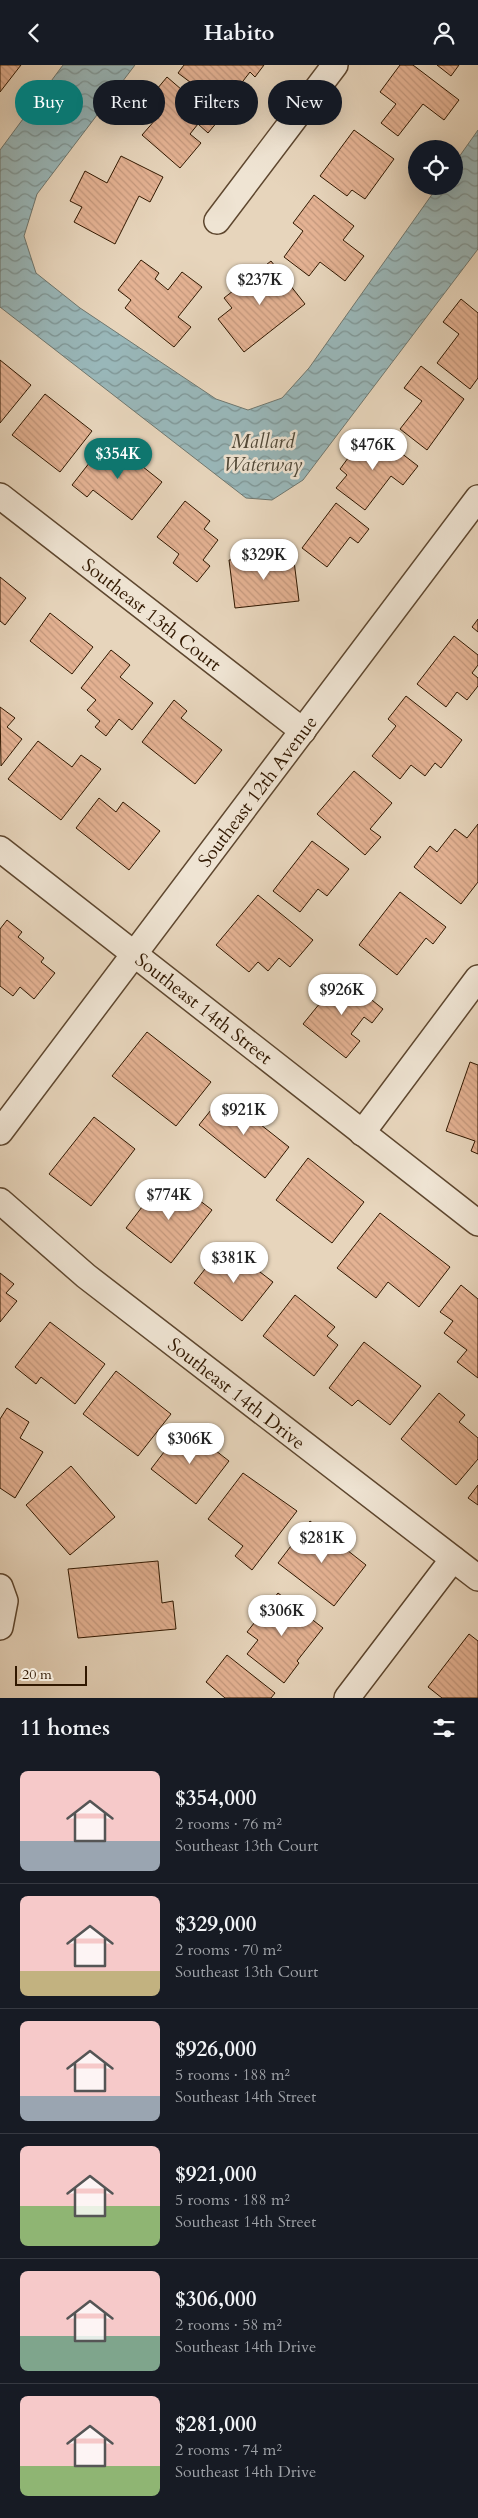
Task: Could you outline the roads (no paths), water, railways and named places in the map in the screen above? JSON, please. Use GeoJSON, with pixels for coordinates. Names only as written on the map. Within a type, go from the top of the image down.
{"type":"FeatureCollection","features":[{"type":"Feature","properties":{"kind":"street"},"geometry":{"type":"LineString","coordinates":[[217,221],[335,65]]}},
{"type":"Feature","properties":{"kind":"street","name":"Southeast 13th Court"},"geometry":{"type":"LineString","coordinates":[[0,496],[303,731]]}},
{"type":"Feature","properties":{"kind":"street","name":"Southeast 12th Avenue"},"geometry":{"type":"LineString","coordinates":[[0,1132],[478,498]]}},
{"type":"Feature","properties":{"kind":"street","name":"Southeast 14th Street"},"geometry":{"type":"LineString","coordinates":[[0,849],[478,1223]]}},
{"type":"Feature","properties":{"kind":"street"},"geometry":{"type":"LineString","coordinates":[[362,1133],[478,978]]}},
{"type":"Feature","properties":{"kind":"street","name":"Southeast 14th Drive"},"geometry":{"type":"LineString","coordinates":[[0,1201],[86,1277],[478,1579]]}},
{"type":"Feature","properties":{"kind":"street"},"geometry":{"type":"LineString","coordinates":[[347,1698],[453,1559]]}},
{"type":"Feature","properties":{"kind":"street"},"geometry":{"type":"LineString","coordinates":[[0,1587],[5,1601],[0,1627]]}},
{"type":"Feature","properties":{"kind":"water","name":"Mallard Waterway"},"geometry":{"type":"Polygon","coordinates":[[[63,65],[135,65],[124,80],[93,80],[93,120],[37,194],[24,236],[36,273],[80,308],[216,399],[248,410],[282,398],[309,368],[432,195],[463,195],[463,151],[478,130],[478,249],[303,480],[272,500],[246,498],[0,307],[0,150],[19,125],[83,125],[83,80],[52,80],[63,65]]]}}]}
